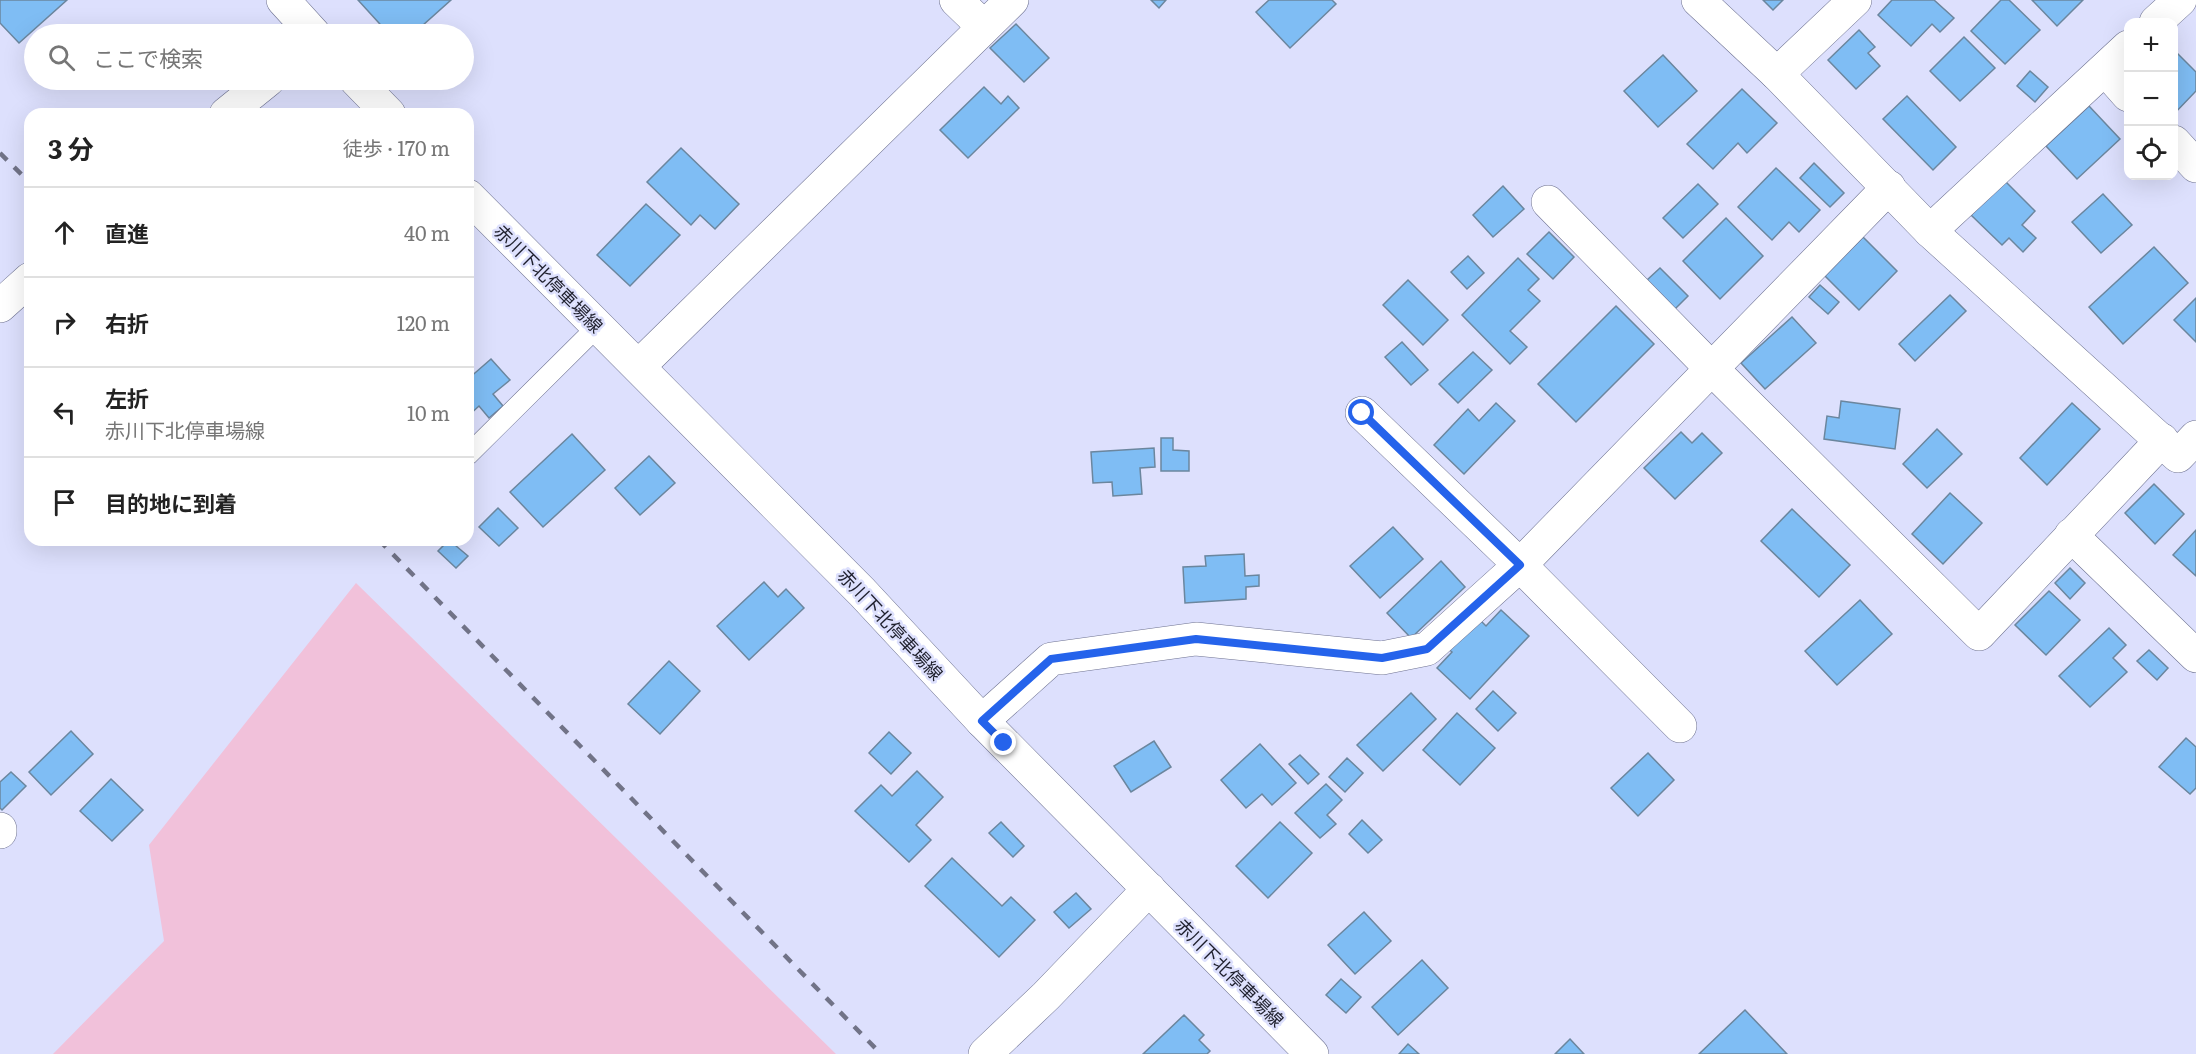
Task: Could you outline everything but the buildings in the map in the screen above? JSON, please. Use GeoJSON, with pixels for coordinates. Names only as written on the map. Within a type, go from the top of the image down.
{"type":"FeatureCollection","features":[{"type":"Feature","properties":{"kind":"street"},"geometry":{"type":"LineString","coordinates":[[283,0],[305,24]]}},
{"type":"Feature","properties":{"kind":"street"},"geometry":{"type":"LineString","coordinates":[[956,0],[984,27]]}},
{"type":"Feature","properties":{"kind":"street"},"geometry":{"type":"LineString","coordinates":[[639,366],[1012,0]]}},
{"type":"Feature","properties":{"kind":"street"},"geometry":{"type":"LineString","coordinates":[[1698,0],[1777,74],[1930,231],[2178,456],[2196,437]]}},
{"type":"Feature","properties":{"kind":"street"},"geometry":{"type":"LineString","coordinates":[[1777,74],[1855,0]]}},
{"type":"Feature","properties":{"kind":"street"},"geometry":{"type":"LineString","coordinates":[[2160,18],[2180,0]]}},
{"type":"Feature","properties":{"kind":"street"},"geometry":{"type":"LineString","coordinates":[[1930,231],[2124,51]]}},
{"type":"Feature","properties":{"kind":"street"},"geometry":{"type":"LineString","coordinates":[[2104,69],[2124,91]]}},
{"type":"Feature","properties":{"kind":"street"},"geometry":{"type":"LineString","coordinates":[[233,108],[256,90]]}},
{"type":"Feature","properties":{"kind":"street"},"geometry":{"type":"LineString","coordinates":[[365,90],[382,108]]}},
{"type":"Feature","properties":{"kind":"street"},"geometry":{"type":"LineString","coordinates":[[2178,146],[2196,166]]}},
{"type":"Feature","properties":{"kind":"street"},"geometry":{"type":"LineString","coordinates":[[982,721],[1051,659],[1196,639],[1382,658],[1427,649],[1520,565],[1889,187]]}},
{"type":"Feature","properties":{"kind":"street","name":"赤川下北停車場線"},"geometry":{"type":"LineString","coordinates":[[474,202],[862,592],[982,721],[1312,1054]]}},
{"type":"Feature","properties":{"kind":"street"},"geometry":{"type":"LineString","coordinates":[[1548,202],[1711,368],[1979,634],[2162,440]]}},
{"type":"Feature","properties":{"kind":"street"},"geometry":{"type":"LineString","coordinates":[[0,306],[24,284]]}},
{"type":"Feature","properties":{"kind":"street"},"geometry":{"type":"LineString","coordinates":[[1362,413],[1520,565],[1680,726]]}},
{"type":"Feature","properties":{"kind":"street"},"geometry":{"type":"LineString","coordinates":[[2071,535],[2196,656]]}},
{"type":"Feature","properties":{"kind":"street"},"geometry":{"type":"LineString","coordinates":[[986,1054],[1046,996],[1149,889]]}},
{"type":"Feature","properties":{"kind":"lane"},"geometry":{"type":"LineString","coordinates":[[474,449],[597,327]]}},
{"type":"Feature","properties":{"kind":"shaded area"},"geometry":{"type":"Polygon","coordinates":[[[356,583],[836,1054],[53,1054],[164,941],[149,845],[356,583]]]}},
{"type":"Feature","properties":{"kind":"railway"},"geometry":{"type":"LineString","coordinates":[[0,153],[24,177]]}},
{"type":"Feature","properties":{"kind":"railway"},"geometry":{"type":"LineString","coordinates":[[385,546],[881,1054]]}},
{"type":"Feature","properties":{"kind":"route"},"geometry":{"type":"LineString","coordinates":[[1004,743],[982,721],[1051,659],[1196,639],[1382,658],[1427,649],[1520,565],[1362,413]]}}]}
